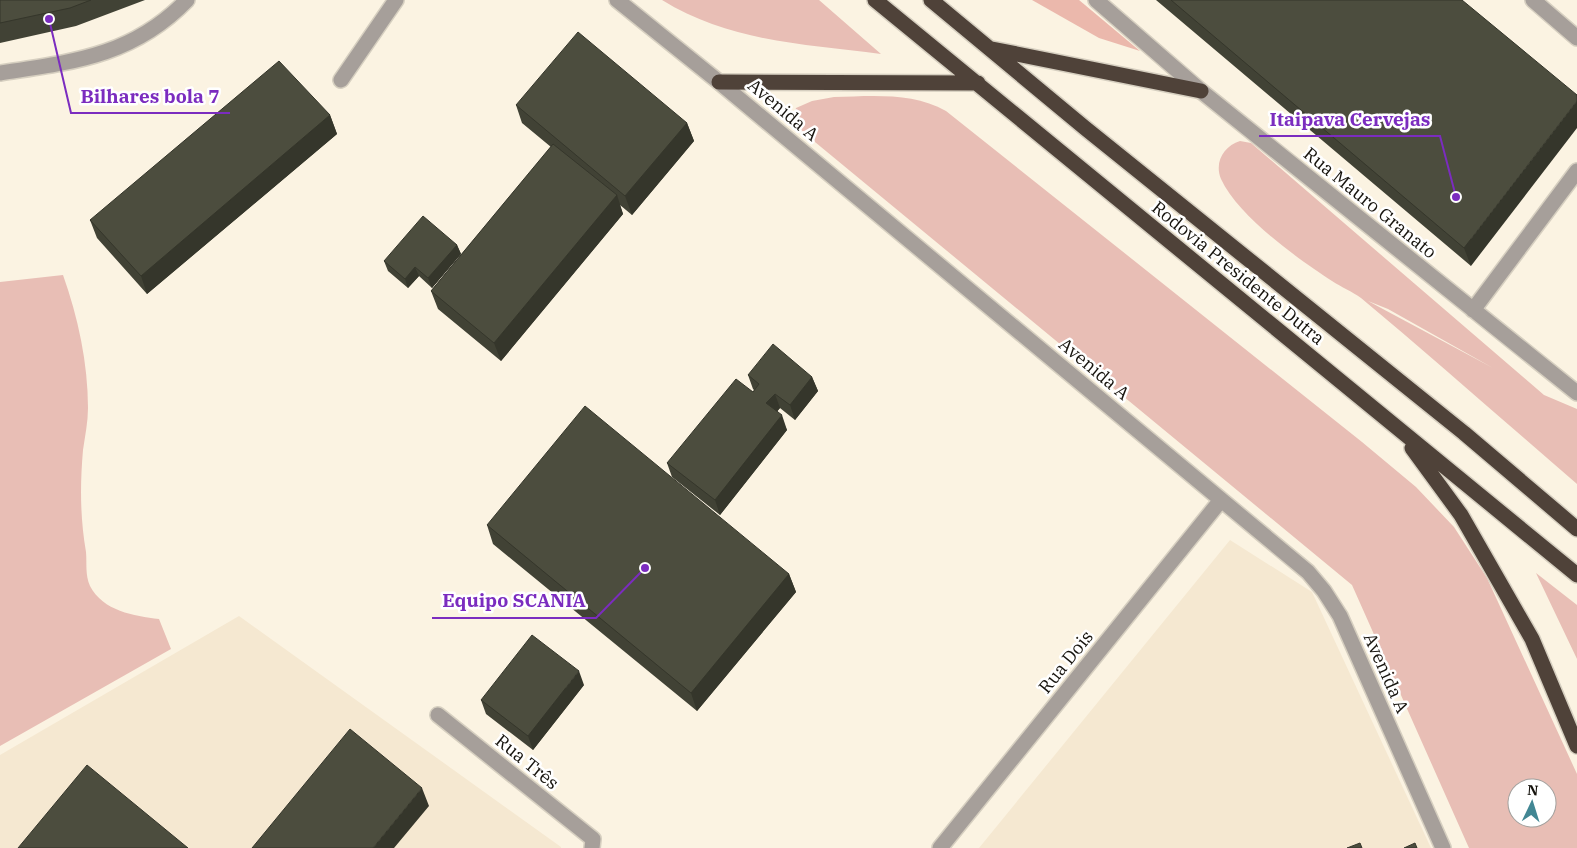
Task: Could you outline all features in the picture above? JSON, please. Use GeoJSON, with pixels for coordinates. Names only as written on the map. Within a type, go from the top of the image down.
{"type":"FeatureCollection","features":[{"type":"Feature","properties":{"kind":"highway","name":"Rodovia Presidente Dutra"},"geometry":{"type":"LineString","coordinates":[[875,0],[1577,575]]}},
{"type":"Feature","properties":{"kind":"highway","name":"Rodovia Presidente Dutra"},"geometry":{"type":"LineString","coordinates":[[932,0],[1196,218],[1464,433],[1577,529]]}},
{"type":"Feature","properties":{"kind":"highway"},"geometry":{"type":"LineString","coordinates":[[989,48],[1201,91]]}},
{"type":"Feature","properties":{"kind":"highway"},"geometry":{"type":"LineString","coordinates":[[719,82],[978,83]]}},
{"type":"Feature","properties":{"kind":"highway"},"geometry":{"type":"LineString","coordinates":[[1400,431],[1461,515],[1527,630],[1577,746]]}},
{"type":"Feature","properties":{"kind":"street"},"geometry":{"type":"LineString","coordinates":[[0,73],[80,59],[125,44],[146,35],[167,21],[187,0]]}},
{"type":"Feature","properties":{"kind":"street"},"geometry":{"type":"LineString","coordinates":[[341,80],[396,0]]}},
{"type":"Feature","properties":{"kind":"street","name":"Avenida A"},"geometry":{"type":"LineString","coordinates":[[617,0],[719,82],[1308,572],[1324,591],[1340,616],[1443,848]]}},
{"type":"Feature","properties":{"kind":"street","name":"Rua Mauro Granato"},"geometry":{"type":"LineString","coordinates":[[1096,0],[1201,91],[1577,393]]}},
{"type":"Feature","properties":{"kind":"street"},"geometry":{"type":"LineString","coordinates":[[1534,0],[1577,38]]}},
{"type":"Feature","properties":{"kind":"street"},"geometry":{"type":"LineString","coordinates":[[1473,310],[1577,171]]}},
{"type":"Feature","properties":{"kind":"street","name":"Rua Dois"},"geometry":{"type":"LineString","coordinates":[[940,848],[1221,500]]}},
{"type":"Feature","properties":{"kind":"street","name":"Rua Três"},"geometry":{"type":"LineString","coordinates":[[438,715],[596,845]]}},
{"type":"Feature","properties":{"kind":"shaded area"},"geometry":{"type":"Polygon","coordinates":[[[662,0],[819,0],[881,54],[796,44],[741,33],[714,25],[662,0]]]}},
{"type":"Feature","properties":{"kind":"shaded area"},"geometry":{"type":"Polygon","coordinates":[[[1032,0],[1079,0],[1140,51],[1099,38],[1032,0]]]}},
{"type":"Feature","properties":{"kind":"shaded area"},"geometry":{"type":"Polygon","coordinates":[[[892,96],[920,101],[946,111],[1416,487],[1454,527],[1487,578],[1577,774],[1577,848],[1469,848],[1352,585],[798,128],[794,115],[796,108],[812,101],[834,97],[892,96]]]}},
{"type":"Feature","properties":{"kind":"shaded area"},"geometry":{"type":"Polygon","coordinates":[[[1240,141],[1251,143],[1544,395],[1577,409],[1577,484],[1361,298],[1332,281],[1286,249],[1255,222],[1229,193],[1219,173],[1222,156],[1234,143],[1240,141]],[[1368,301],[1493,368],[1388,309],[1368,301]]]}},
{"type":"Feature","properties":{"kind":"shaded area"},"geometry":{"type":"Polygon","coordinates":[[[63,275],[78,324],[88,391],[88,413],[81,476],[81,501],[88,582],[96,594],[111,607],[130,614],[159,619],[171,649],[0,746],[0,282],[63,275]]]}},
{"type":"Feature","properties":{"kind":"shaded area"},"geometry":{"type":"Polygon","coordinates":[[[1230,540],[1312,592],[1431,848],[979,848],[1230,540]]]}},
{"type":"Feature","properties":{"kind":"shaded area"},"geometry":{"type":"Polygon","coordinates":[[[1536,573],[1577,605],[1577,659],[1536,573]]]}},
{"type":"Feature","properties":{"kind":"shaded area"},"geometry":{"type":"Polygon","coordinates":[[[239,616],[561,848],[0,848],[0,755],[239,616]]]}},
{"type":"Feature","properties":{"kind":"building"},"geometry":{"type":"Polygon","coordinates":[[[0,0],[91,0],[70,8],[0,23],[0,0]]]}},
{"type":"Feature","properties":{"kind":"building"},"geometry":{"type":"Polygon","coordinates":[[[1171,0],[1462,0],[1577,95],[1577,101],[1464,248],[1171,0]]]}},
{"type":"Feature","properties":{"kind":"building"},"geometry":{"type":"Polygon","coordinates":[[[578,32],[687,123],[625,196],[516,105],[578,32]]]}},
{"type":"Feature","properties":{"kind":"building"},"geometry":{"type":"Polygon","coordinates":[[[279,61],[330,115],[141,276],[90,220],[279,61]]]}},
{"type":"Feature","properties":{"kind":"building"},"geometry":{"type":"Polygon","coordinates":[[[553,144],[617,195],[494,343],[431,291],[553,144]]]}},
{"type":"Feature","properties":{"kind":"building"},"geometry":{"type":"Polygon","coordinates":[[[423,216],[457,245],[428,278],[415,267],[405,279],[384,261],[423,216]]]}},
{"type":"Feature","properties":{"kind":"building"},"geometry":{"type":"Polygon","coordinates":[[[773,344],[812,377],[790,405],[775,394],[766,403],[782,415],[715,500],[667,463],[736,379],[753,392],[759,384],[748,375],[773,344]]]}},
{"type":"Feature","properties":{"kind":"building"},"geometry":{"type":"Polygon","coordinates":[[[585,406],[789,574],[691,693],[487,525],[585,406]]]}},
{"type":"Feature","properties":{"kind":"building"},"geometry":{"type":"Polygon","coordinates":[[[532,635],[579,671],[528,736],[481,700],[532,635]]]}},
{"type":"Feature","properties":{"kind":"building"},"geometry":{"type":"Polygon","coordinates":[[[350,729],[422,788],[373,848],[252,848],[350,729]]]}},
{"type":"Feature","properties":{"kind":"building"},"geometry":{"type":"Polygon","coordinates":[[[87,765],[188,848],[18,848],[87,765]]]}},
{"type":"Feature","properties":{"kind":"building"},"geometry":{"type":"Polygon","coordinates":[[[1360,843],[1362,848],[1347,848],[1360,843]]]}},
{"type":"Feature","properties":{"kind":"building"},"geometry":{"type":"Polygon","coordinates":[[[1415,843],[1417,848],[1404,848],[1415,843]]]}},
{"type":"Feature","properties":{"kind":"place","name":"Bilhares bola 7"},"geometry":{"type":"Point","coordinates":[49,19]}},
{"type":"Feature","properties":{"kind":"place","name":"Itaipava Cervejas"},"geometry":{"type":"Point","coordinates":[1456,197]}},
{"type":"Feature","properties":{"kind":"place","name":"Equipo SCANIA"},"geometry":{"type":"Point","coordinates":[645,568]}}]}
